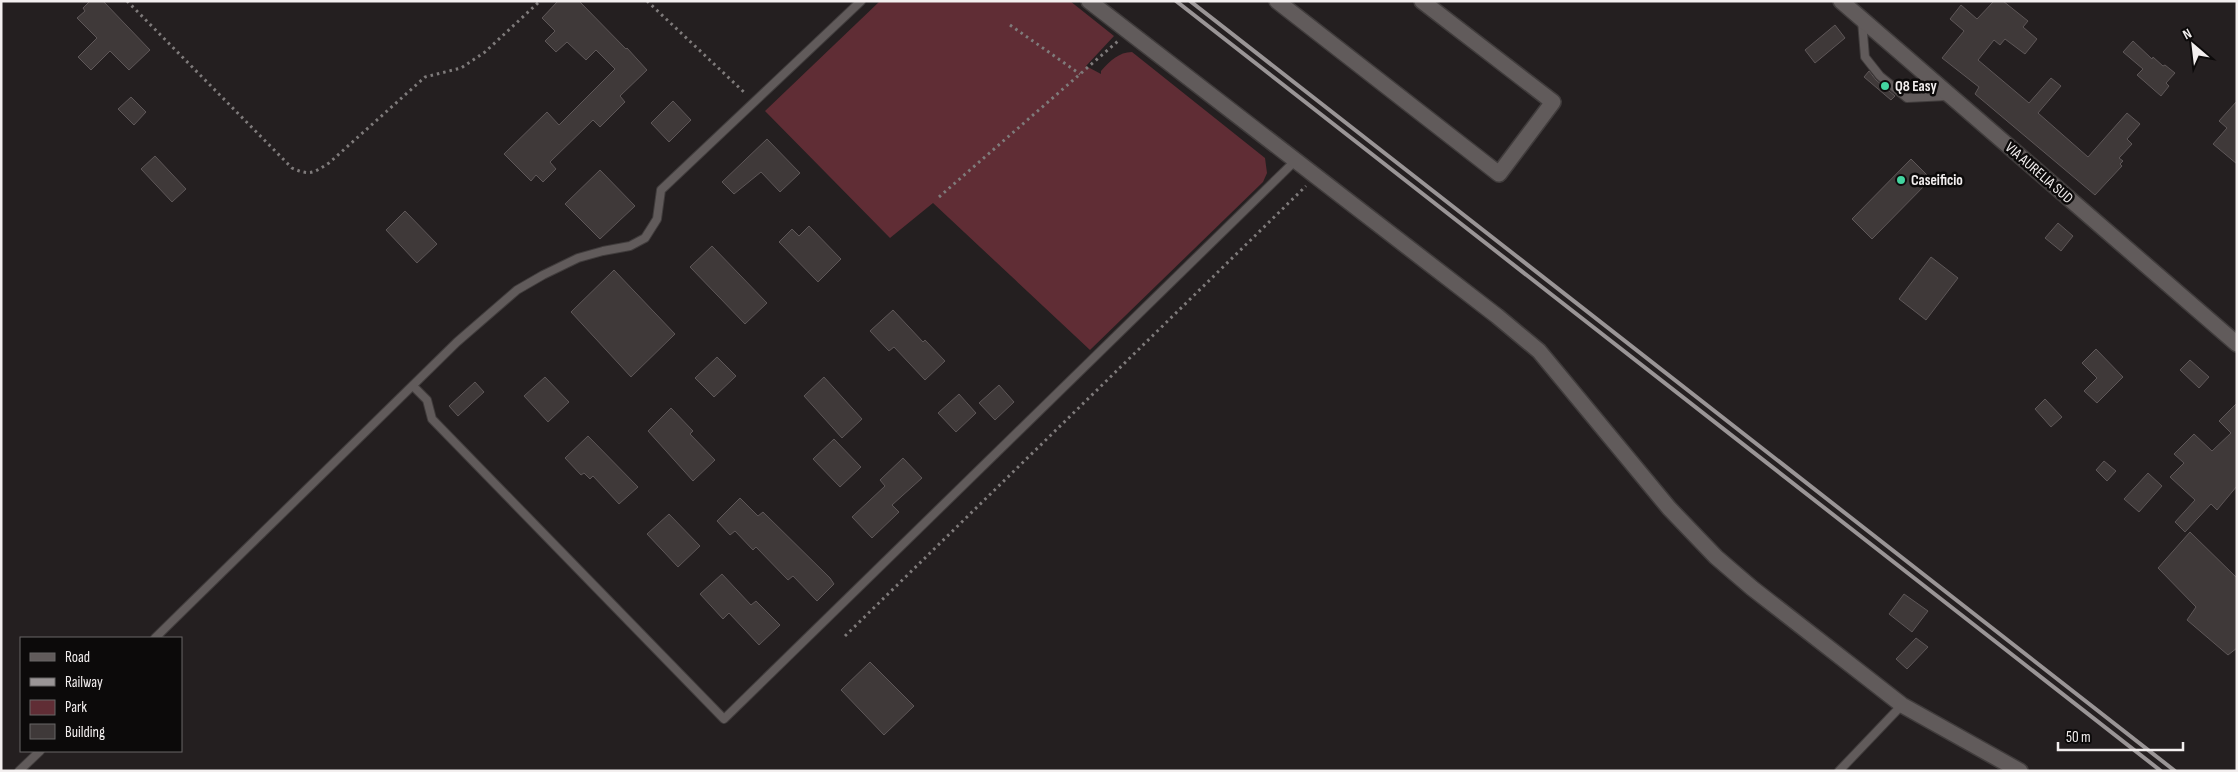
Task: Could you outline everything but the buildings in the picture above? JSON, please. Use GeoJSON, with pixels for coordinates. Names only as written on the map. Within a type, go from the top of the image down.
{"type":"FeatureCollection","features":[{"type":"Feature","properties":{"kind":"street"},"geometry":{"type":"LineString","coordinates":[[1089,1],[1498,316],[1539,351],[1669,508],[1716,557],[1752,588],[1902,705],[2020,771]]}},
{"type":"Feature","properties":{"kind":"street"},"geometry":{"type":"LineString","coordinates":[[1277,1],[1498,174],[1553,102],[1422,1]]}},
{"type":"Feature","properties":{"kind":"street","name":"VIA AURELIA SUD"},"geometry":{"type":"LineString","coordinates":[[1841,1],[2237,344]]}},
{"type":"Feature","properties":{"kind":"lane"},"geometry":{"type":"LineString","coordinates":[[156,637],[457,342],[517,290],[578,258],[604,250],[630,246],[645,238],[657,219],[662,190],[860,1]]}},
{"type":"Feature","properties":{"kind":"lane"},"geometry":{"type":"LineString","coordinates":[[1861,19],[1865,57],[1880,76],[1907,98],[1949,96]]}},
{"type":"Feature","properties":{"kind":"lane"},"geometry":{"type":"LineString","coordinates":[[413,386],[427,400],[432,419],[724,719],[1295,161]]}},
{"type":"Feature","properties":{"kind":"lane"},"geometry":{"type":"LineString","coordinates":[[1839,771],[1902,705]]}},
{"type":"Feature","properties":{"kind":"lane"},"geometry":{"type":"LineString","coordinates":[[19,771],[39,752]]}},
{"type":"Feature","properties":{"kind":"path"},"geometry":{"type":"LineString","coordinates":[[127,1],[292,168],[305,174],[315,172],[329,163],[425,77],[462,68],[485,52],[540,1]]}},
{"type":"Feature","properties":{"kind":"path"},"geometry":{"type":"LineString","coordinates":[[647,1],[754,102]]}},
{"type":"Feature","properties":{"kind":"path"},"geometry":{"type":"LineString","coordinates":[[1010,25],[1080,74]]}},
{"type":"Feature","properties":{"kind":"path"},"geometry":{"type":"LineString","coordinates":[[939,198],[1128,32]]}},
{"type":"Feature","properties":{"kind":"path"},"geometry":{"type":"LineString","coordinates":[[845,636],[1316,177]]}},
{"type":"Feature","properties":{"kind":"green space"},"geometry":{"type":"Polygon","coordinates":[[[880,1],[1070,1],[1114,36],[1086,66],[1101,74],[1101,71],[1115,58],[1127,52],[1132,52],[1265,158],[1267,173],[1263,182],[1090,350],[933,203],[890,238],[765,111],[880,1]]]}},
{"type":"Feature","properties":{"kind":"railway"},"geometry":{"type":"LineString","coordinates":[[1176,1],[2161,771]]}},
{"type":"Feature","properties":{"kind":"railway"},"geometry":{"type":"LineString","coordinates":[[1190,1],[2175,771]]}},
{"type":"Feature","properties":{"kind":"place","name":"Q8 Easy"},"geometry":{"type":"Point","coordinates":[1885,86]}},
{"type":"Feature","properties":{"kind":"place","name":"Caseificio"},"geometry":{"type":"Point","coordinates":[1901,180]}}]}
